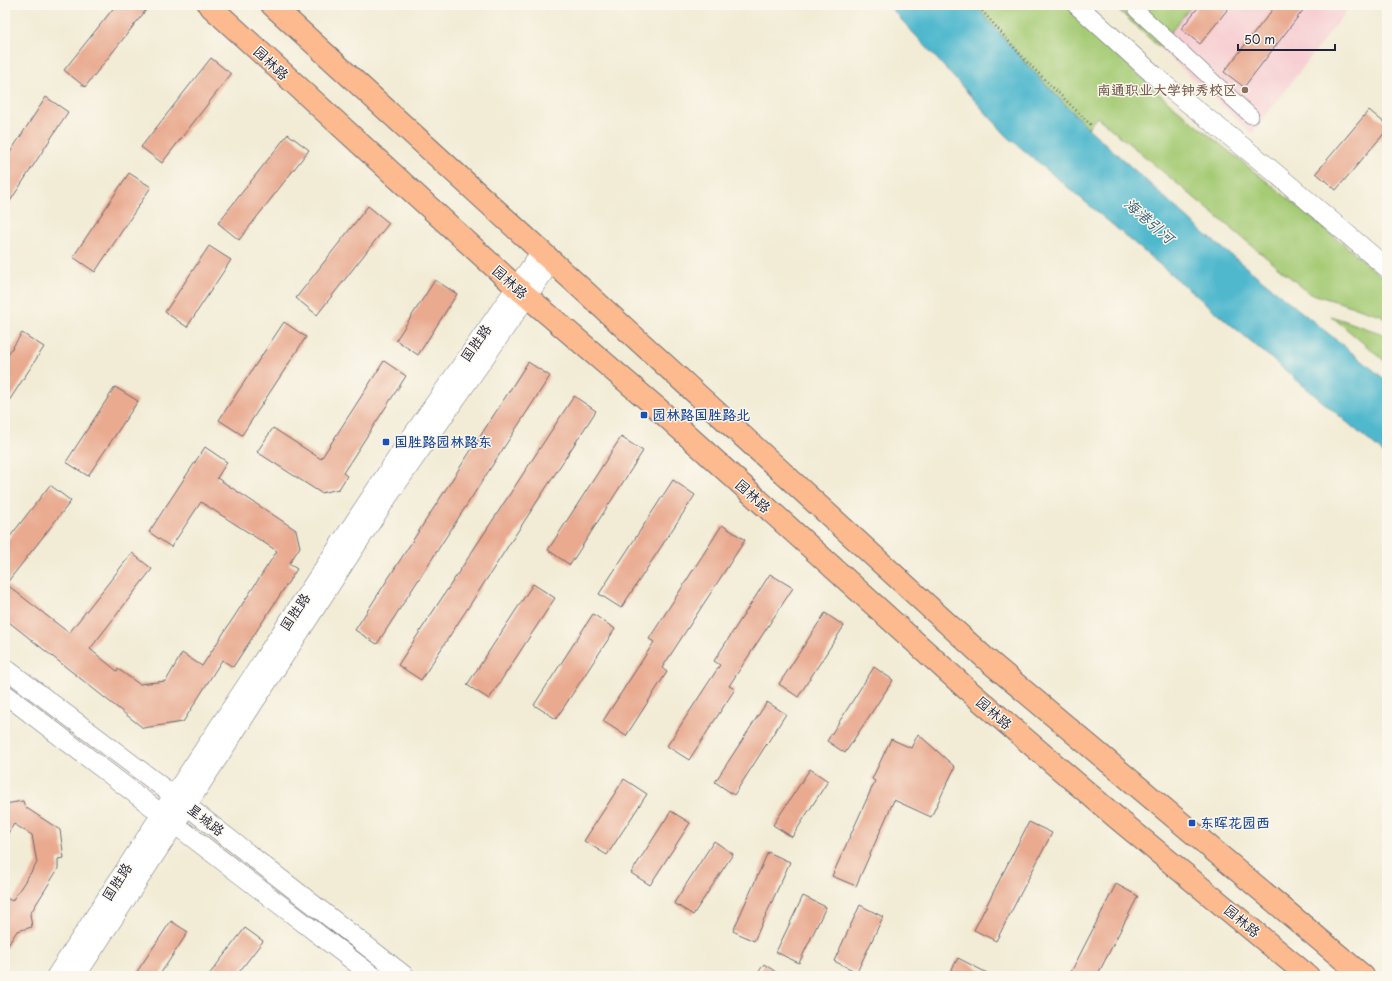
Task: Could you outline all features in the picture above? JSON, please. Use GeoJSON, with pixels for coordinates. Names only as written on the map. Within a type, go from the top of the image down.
{"type":"FeatureCollection","features":[{"type":"Feature","properties":{"kind":"main road","name":"园林路"},"geometry":{"type":"LineString","coordinates":[[209,5],[521,291],[656,407],[968,690],[1118,819],[1308,976]]}},
{"type":"Feature","properties":{"kind":"main road"},"geometry":{"type":"LineString","coordinates":[[272,5],[985,658],[1363,976]]}},
{"type":"Feature","properties":{"kind":"street"},"geometry":{"type":"LineString","coordinates":[[1077,5],[1164,84],[1267,166],[1387,268]]}},
{"type":"Feature","properties":{"kind":"street"},"geometry":{"type":"LineString","coordinates":[[1139,5],[1136,10],[1251,116]]}},
{"type":"Feature","properties":{"kind":"street","name":"国胜路"},"geometry":{"type":"LineString","coordinates":[[56,976],[168,818],[390,495],[521,291],[546,257]]}},
{"type":"Feature","properties":{"kind":"street","name":"星城路"},"geometry":{"type":"LineString","coordinates":[[5,668],[180,800],[405,976]]}},
{"type":"Feature","properties":{"kind":"street","name":"星城路"},"geometry":{"type":"LineString","coordinates":[[5,694],[373,976]]}},
{"type":"Feature","properties":{"kind":"street","name":"国胜路"},"geometry":{"type":"LineString","coordinates":[[76,976],[168,818]]}},
{"type":"Feature","properties":{"kind":"path"},"geometry":{"type":"LineString","coordinates":[[977,5],[1027,62],[1090,125]]}},
{"type":"Feature","properties":{"kind":"shaded area","name":"南通职业大学钟秀校区"},"geometry":{"type":"Polygon","coordinates":[[[1113,5],[1351,5],[1252,133],[1113,5]]]}},
{"type":"Feature","properties":{"kind":"green space"},"geometry":{"type":"Polygon","coordinates":[[[975,5],[1065,5],[1167,101],[1311,217],[1387,281],[1387,323],[1381,315],[1309,293],[1097,117],[1088,128],[1027,65],[975,5]]]}},
{"type":"Feature","properties":{"kind":"green space"},"geometry":{"type":"Polygon","coordinates":[[[1113,5],[1192,5],[1159,47],[1113,5]]]}},
{"type":"Feature","properties":{"kind":"green space"},"geometry":{"type":"Polygon","coordinates":[[[1331,316],[1383,334],[1387,342],[1387,363],[1331,316]]]}},
{"type":"Feature","properties":{"kind":"water","name":"海港引河"},"geometry":{"type":"Polygon","coordinates":[[[888,5],[975,5],[1027,65],[1088,128],[1205,234],[1387,381],[1387,456],[1007,136],[888,5]]]}},
{"type":"Feature","properties":{"kind":"building"},"geometry":{"type":"Polygon","coordinates":[[[116,5],[150,5],[85,87],[64,70],[116,5]]]}},
{"type":"Feature","properties":{"kind":"building"},"geometry":{"type":"Polygon","coordinates":[[[1200,5],[1231,5],[1200,44],[1181,29],[1200,5]]]}},
{"type":"Feature","properties":{"kind":"building"},"geometry":{"type":"Polygon","coordinates":[[[1276,5],[1307,5],[1244,87],[1224,72],[1276,5]]]}},
{"type":"Feature","properties":{"kind":"building"},"geometry":{"type":"Polygon","coordinates":[[[211,58],[231,74],[162,163],[141,147],[211,58]]]}},
{"type":"Feature","properties":{"kind":"building"},"geometry":{"type":"Polygon","coordinates":[[[46,97],[68,112],[5,209],[5,160],[46,97]]]}},
{"type":"Feature","properties":{"kind":"building"},"geometry":{"type":"Polygon","coordinates":[[[1369,110],[1387,125],[1387,130],[1336,190],[1316,173],[1369,110]]]}},
{"type":"Feature","properties":{"kind":"building"},"geometry":{"type":"Polygon","coordinates":[[[288,134],[309,150],[239,240],[218,223],[288,134]]]}},
{"type":"Feature","properties":{"kind":"building"},"geometry":{"type":"Polygon","coordinates":[[[129,173],[151,187],[95,272],[73,257],[129,173]]]}},
{"type":"Feature","properties":{"kind":"building"},"geometry":{"type":"Polygon","coordinates":[[[368,206],[389,223],[317,315],[296,298],[368,206]]]}},
{"type":"Feature","properties":{"kind":"building"},"geometry":{"type":"Polygon","coordinates":[[[209,246],[231,260],[187,327],[165,312],[209,246]]]}},
{"type":"Feature","properties":{"kind":"building"},"geometry":{"type":"Polygon","coordinates":[[[435,280],[457,294],[418,355],[396,340],[435,280]]]}},
{"type":"Feature","properties":{"kind":"building"},"geometry":{"type":"Polygon","coordinates":[[[284,322],[306,337],[242,435],[219,420],[284,322]]]}},
{"type":"Feature","properties":{"kind":"building"},"geometry":{"type":"Polygon","coordinates":[[[22,333],[44,347],[5,407],[5,359],[22,333]]]}},
{"type":"Feature","properties":{"kind":"building"},"geometry":{"type":"Polygon","coordinates":[[[384,361],[406,376],[343,473],[347,476],[339,489],[321,493],[257,452],[273,428],[321,459],[384,361]]]}},
{"type":"Feature","properties":{"kind":"building"},"geometry":{"type":"Polygon","coordinates":[[[528,362],[550,376],[377,644],[355,630],[528,362]]]}},
{"type":"Feature","properties":{"kind":"building"},"geometry":{"type":"Polygon","coordinates":[[[115,387],[138,401],[88,476],[66,462],[115,387]]]}},
{"type":"Feature","properties":{"kind":"building"},"geometry":{"type":"Polygon","coordinates":[[[574,396],[596,411],[421,680],[398,665],[574,396]]]}},
{"type":"Feature","properties":{"kind":"building"},"geometry":{"type":"Polygon","coordinates":[[[621,437],[643,451],[570,565],[548,550],[621,437]]]}},
{"type":"Feature","properties":{"kind":"building"},"geometry":{"type":"Polygon","coordinates":[[[205,447],[227,462],[217,478],[296,530],[300,547],[289,564],[297,569],[233,667],[222,660],[183,722],[143,728],[5,619],[5,543],[50,485],[71,501],[6,584],[69,633],[132,553],[152,569],[90,649],[117,671],[118,669],[139,684],[166,681],[182,653],[202,666],[277,551],[201,502],[171,547],[149,532],[205,447]]]}},
{"type":"Feature","properties":{"kind":"building"},"geometry":{"type":"Polygon","coordinates":[[[673,480],[695,495],[621,608],[599,594],[673,480]]]}},
{"type":"Feature","properties":{"kind":"building"},"geometry":{"type":"Polygon","coordinates":[[[722,525],[745,540],[662,668],[667,672],[626,736],[603,721],[654,642],[649,639],[722,525]]]}},
{"type":"Feature","properties":{"kind":"building"},"geometry":{"type":"Polygon","coordinates":[[[770,574],[793,588],[729,686],[735,689],[689,760],[667,746],[720,665],[714,661],[770,574]]]}},
{"type":"Feature","properties":{"kind":"building"},"geometry":{"type":"Polygon","coordinates":[[[533,584],[555,598],[489,699],[467,685],[533,584]]]}},
{"type":"Feature","properties":{"kind":"building"},"geometry":{"type":"Polygon","coordinates":[[[825,613],[844,626],[798,697],[779,684],[825,613]]]}},
{"type":"Feature","properties":{"kind":"building"},"geometry":{"type":"Polygon","coordinates":[[[593,614],[615,629],[556,719],[534,705],[593,614]]]}},
{"type":"Feature","properties":{"kind":"building"},"geometry":{"type":"Polygon","coordinates":[[[874,667],[893,680],[845,753],[827,741],[874,667]]]}},
{"type":"Feature","properties":{"kind":"building"},"geometry":{"type":"Polygon","coordinates":[[[767,702],[786,714],[734,795],[715,782],[767,702]]]}},
{"type":"Feature","properties":{"kind":"building"},"geometry":{"type":"Polygon","coordinates":[[[918,734],[955,767],[931,817],[894,800],[856,886],[832,876],[875,781],[872,779],[891,739],[911,748],[918,734]]]}},
{"type":"Feature","properties":{"kind":"building"},"geometry":{"type":"Polygon","coordinates":[[[810,769],[828,781],[792,837],[773,825],[810,769]]]}},
{"type":"Feature","properties":{"kind":"building"},"geometry":{"type":"Polygon","coordinates":[[[624,779],[647,794],[607,855],[584,841],[624,779]]]}},
{"type":"Feature","properties":{"kind":"building"},"geometry":{"type":"Polygon","coordinates":[[[23,801],[25,807],[60,830],[64,858],[58,859],[58,869],[30,914],[32,927],[17,931],[5,950],[5,897],[12,901],[37,863],[32,835],[14,824],[5,838],[5,804],[23,801]]]}},
{"type":"Feature","properties":{"kind":"building"},"geometry":{"type":"Polygon","coordinates":[[[671,811],[690,823],[650,885],[631,873],[671,811]]]}},
{"type":"Feature","properties":{"kind":"building"},"geometry":{"type":"Polygon","coordinates":[[[1029,822],[1052,833],[996,941],[974,930],[1029,822]]]}},
{"type":"Feature","properties":{"kind":"building"},"geometry":{"type":"Polygon","coordinates":[[[714,841],[733,854],[693,915],[674,903],[714,841]]]}},
{"type":"Feature","properties":{"kind":"building"},"geometry":{"type":"Polygon","coordinates":[[[768,852],[790,862],[754,941],[733,931],[768,852]]]}},
{"type":"Feature","properties":{"kind":"building"},"geometry":{"type":"Polygon","coordinates":[[[1116,884],[1138,896],[1097,976],[1069,976],[1116,884]]]}},
{"type":"Feature","properties":{"kind":"building"},"geometry":{"type":"Polygon","coordinates":[[[803,896],[826,907],[799,963],[776,952],[803,896]]]}},
{"type":"Feature","properties":{"kind":"building"},"geometry":{"type":"Polygon","coordinates":[[[860,905],[883,917],[857,972],[834,961],[860,905]]]}},
{"type":"Feature","properties":{"kind":"building"},"geometry":{"type":"Polygon","coordinates":[[[171,921],[188,932],[159,976],[134,976],[171,921]]]}},
{"type":"Feature","properties":{"kind":"building"},"geometry":{"type":"Polygon","coordinates":[[[245,928],[263,941],[236,976],[208,976],[245,928]]]}},
{"type":"Feature","properties":{"kind":"building"},"geometry":{"type":"Polygon","coordinates":[[[958,958],[993,976],[948,976],[958,958]]]}},
{"type":"Feature","properties":{"kind":"building"},"geometry":{"type":"Polygon","coordinates":[[[764,964],[782,976],[756,976],[764,964]]]}},
{"type":"Feature","properties":{"kind":"place","name":"南通职业大学钟秀校区"},"geometry":{"type":"Point","coordinates":[1245,90]}},
{"type":"Feature","properties":{"kind":"place","name":"园林路国胜路北"},"geometry":{"type":"Point","coordinates":[644,415]}},
{"type":"Feature","properties":{"kind":"place","name":"国胜路园林路东"},"geometry":{"type":"Point","coordinates":[386,442]}},
{"type":"Feature","properties":{"kind":"place","name":"东晖花园西"},"geometry":{"type":"Point","coordinates":[1192,823]}}]}
